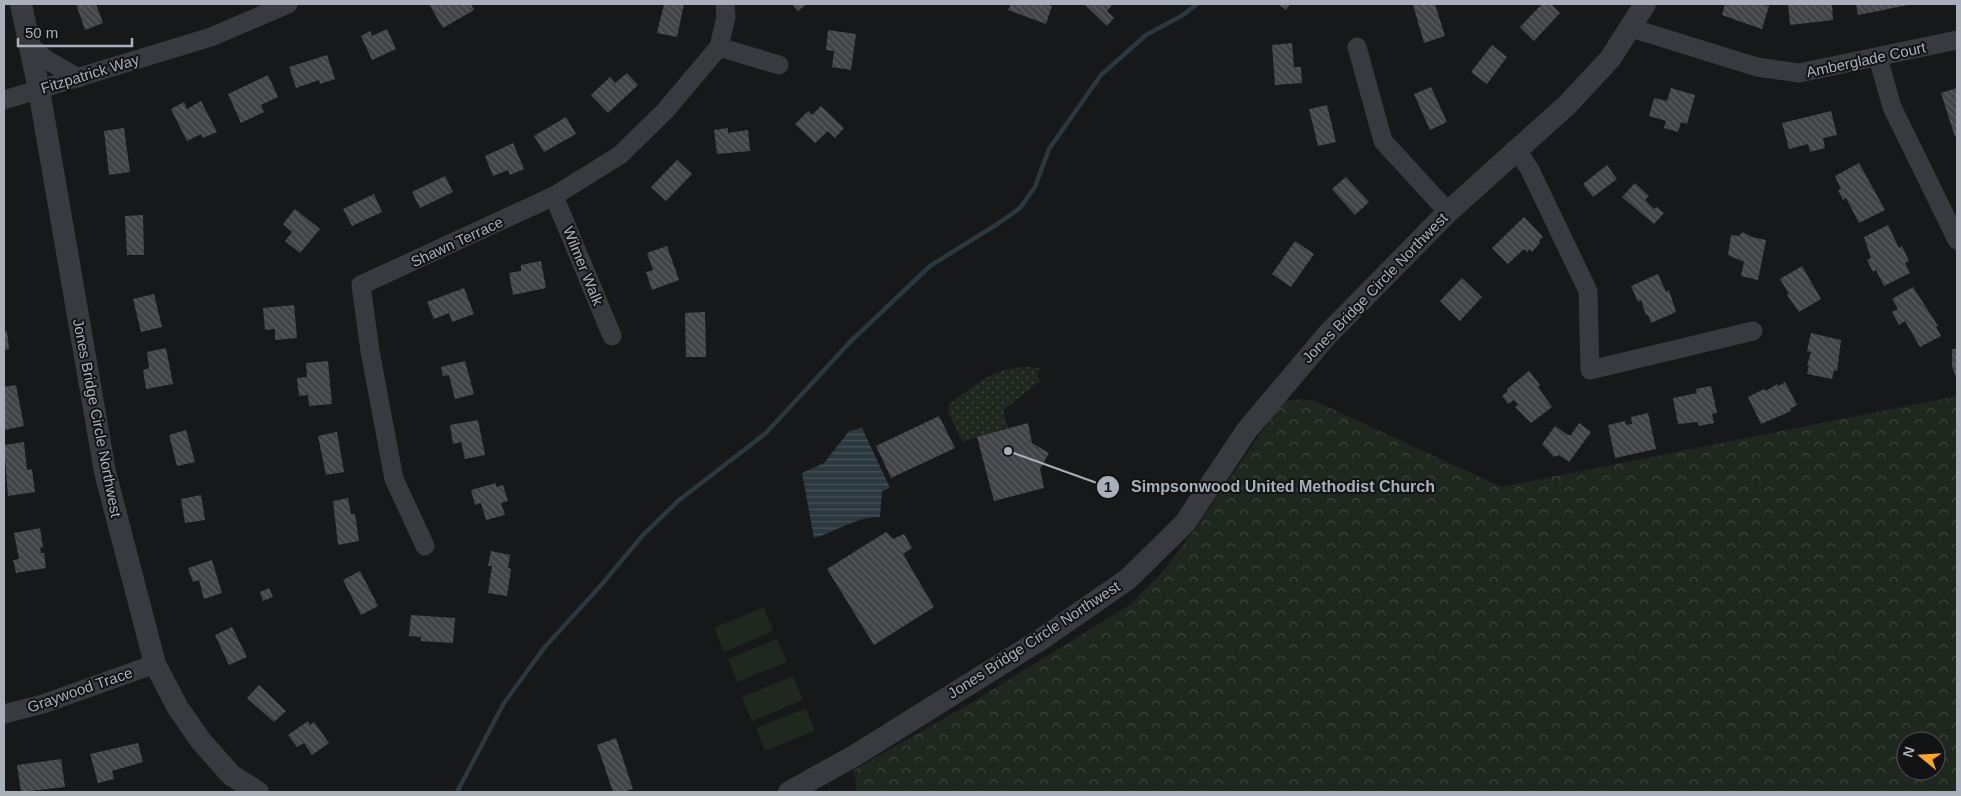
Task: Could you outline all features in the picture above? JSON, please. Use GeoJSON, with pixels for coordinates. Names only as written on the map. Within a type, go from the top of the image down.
{"type":"FeatureCollection","features":[{"type":"Feature","properties":{"kind":"street","name":"Jones Bridge Circle Northwest"},"geometry":{"type":"LineString","coordinates":[[21,4],[39,90],[105,472],[155,664],[178,708],[201,741],[231,775],[258,792]]}},
{"type":"Feature","properties":{"kind":"street","name":"Fitzpatrick Way"},"geometry":{"type":"LineString","coordinates":[[4,100],[211,37],[288,4]]}},
{"type":"Feature","properties":{"kind":"street","name":"Shawn Terrace"},"geometry":{"type":"LineString","coordinates":[[425,546],[394,479],[370,351],[361,285],[554,196],[620,155],[665,111],[719,47],[726,17],[725,4]]}},
{"type":"Feature","properties":{"kind":"street","name":"Jones Bridge Circle Northwest"},"geometry":{"type":"LineString","coordinates":[[789,792],[854,756],[1043,638],[1128,579],[1184,523],[1247,430],[1328,334],[1448,212],[1514,150],[1567,105],[1610,59],[1645,4]]}},
{"type":"Feature","properties":{"kind":"street","name":"Amberglade Court"},"geometry":{"type":"LineString","coordinates":[[1631,28],[1757,67],[1799,73],[1957,40]]}},
{"type":"Feature","properties":{"kind":"street"},"geometry":{"type":"LineString","coordinates":[[30,46],[47,60],[78,78]]}},
{"type":"Feature","properties":{"kind":"street"},"geometry":{"type":"LineString","coordinates":[[719,47],[779,65]]}},
{"type":"Feature","properties":{"kind":"street"},"geometry":{"type":"LineString","coordinates":[[1357,47],[1383,141],[1448,212]]}},
{"type":"Feature","properties":{"kind":"street"},"geometry":{"type":"LineString","coordinates":[[1878,58],[1892,107],[1957,240]]}},
{"type":"Feature","properties":{"kind":"street"},"geometry":{"type":"LineString","coordinates":[[1514,150],[1524,159],[1530,170],[1588,292],[1590,370],[1753,331]]}},
{"type":"Feature","properties":{"kind":"street","name":"Wilmer Walk"},"geometry":{"type":"LineString","coordinates":[[554,196],[612,336]]}},
{"type":"Feature","properties":{"kind":"street","name":"Graywood Trace"},"geometry":{"type":"LineString","coordinates":[[4,714],[43,704],[155,664]]}},
{"type":"Feature","properties":{"kind":"green space"},"geometry":{"type":"Polygon","coordinates":[[[1025,367],[1040,368],[1037,377],[1041,381],[1003,410],[1008,428],[962,442],[948,411],[949,404],[984,379],[1002,371],[1025,367]]]}},
{"type":"Feature","properties":{"kind":"green space"},"geometry":{"type":"Polygon","coordinates":[[[1957,396],[1957,792],[857,792],[854,770],[971,703],[1131,604],[1160,575],[1196,528],[1282,402],[1301,399],[1315,401],[1501,487],[1957,396]]]}},
{"type":"Feature","properties":{"kind":"green space"},"geometry":{"type":"Polygon","coordinates":[[[764,607],[773,631],[724,652],[714,628],[764,607]]]}},
{"type":"Feature","properties":{"kind":"green space"},"geometry":{"type":"Polygon","coordinates":[[[777,639],[787,662],[737,682],[728,659],[777,639]]]}},
{"type":"Feature","properties":{"kind":"green space"},"geometry":{"type":"Polygon","coordinates":[[[793,676],[803,700],[752,721],[742,697],[793,676]]]}},
{"type":"Feature","properties":{"kind":"green space"},"geometry":{"type":"Polygon","coordinates":[[[806,708],[815,731],[765,751],[756,728],[806,708]]]}},
{"type":"Feature","properties":{"kind":"shaded area"},"geometry":{"type":"Polygon","coordinates":[[[862,428],[890,488],[882,491],[880,517],[864,519],[814,538],[802,473],[824,463],[849,431],[862,428]]]}},
{"type":"Feature","properties":{"kind":"building"},"geometry":{"type":"Polygon","coordinates":[[[76,4],[96,4],[103,23],[85,30],[76,4]]]}},
{"type":"Feature","properties":{"kind":"building"},"geometry":{"type":"Polygon","coordinates":[[[429,4],[471,4],[474,10],[443,28],[429,4]]]}},
{"type":"Feature","properties":{"kind":"building"},"geometry":{"type":"Polygon","coordinates":[[[664,4],[684,4],[677,37],[657,33],[664,4]]]}},
{"type":"Feature","properties":{"kind":"building"},"geometry":{"type":"Polygon","coordinates":[[[792,4],[807,4],[798,11],[792,4]]]}},
{"type":"Feature","properties":{"kind":"building"},"geometry":{"type":"Polygon","coordinates":[[[1011,4],[1045,4],[1052,6],[1046,24],[1008,10],[1011,4]]]}},
{"type":"Feature","properties":{"kind":"building"},"geometry":{"type":"Polygon","coordinates":[[[1084,4],[1113,4],[1107,11],[1114,18],[1107,26],[1084,4]]]}},
{"type":"Feature","properties":{"kind":"building"},"geometry":{"type":"Polygon","coordinates":[[[1278,4],[1290,4],[1286,10],[1278,4]]]}},
{"type":"Feature","properties":{"kind":"building"},"geometry":{"type":"Polygon","coordinates":[[[1435,4],[1445,36],[1424,43],[1413,5],[1435,4]]]}},
{"type":"Feature","properties":{"kind":"building"},"geometry":{"type":"Polygon","coordinates":[[[1542,4],[1551,4],[1560,13],[1534,41],[1520,27],[1542,4]]]}},
{"type":"Feature","properties":{"kind":"building"},"geometry":{"type":"Polygon","coordinates":[[[1725,4],[1761,4],[1769,6],[1762,29],[1722,15],[1725,4]]]}},
{"type":"Feature","properties":{"kind":"building"},"geometry":{"type":"Polygon","coordinates":[[[1788,4],[1832,4],[1833,20],[1790,25],[1788,4]]]}},
{"type":"Feature","properties":{"kind":"building"},"geometry":{"type":"Polygon","coordinates":[[[1856,4],[1908,4],[1908,5],[1858,15],[1856,4]]]}},
{"type":"Feature","properties":{"kind":"building"},"geometry":{"type":"Polygon","coordinates":[[[387,29],[396,49],[372,60],[361,36],[370,31],[372,36],[387,29]]]}},
{"type":"Feature","properties":{"kind":"building"},"geometry":{"type":"Polygon","coordinates":[[[828,30],[856,34],[851,70],[832,67],[834,51],[826,50],[828,30]]]}},
{"type":"Feature","properties":{"kind":"building"},"geometry":{"type":"Polygon","coordinates":[[[1292,43],[1294,67],[1301,67],[1302,83],[1275,85],[1272,45],[1292,43]]]}},
{"type":"Feature","properties":{"kind":"building"},"geometry":{"type":"Polygon","coordinates":[[[1492,45],[1507,57],[1487,84],[1471,72],[1492,45]]]}},
{"type":"Feature","properties":{"kind":"building"},"geometry":{"type":"Polygon","coordinates":[[[327,55],[335,79],[320,84],[319,80],[296,88],[289,67],[327,55]]]}},
{"type":"Feature","properties":{"kind":"building"},"geometry":{"type":"Polygon","coordinates":[[[627,73],[638,85],[608,113],[591,95],[610,77],[615,83],[627,73]]]}},
{"type":"Feature","properties":{"kind":"building"},"geometry":{"type":"Polygon","coordinates":[[[268,75],[278,97],[261,105],[264,112],[241,123],[228,94],[268,75]]]}},
{"type":"Feature","properties":{"kind":"building"},"geometry":{"type":"Polygon","coordinates":[[[1431,87],[1447,122],[1430,130],[1414,94],[1431,87]]]}},
{"type":"Feature","properties":{"kind":"building"},"geometry":{"type":"Polygon","coordinates":[[[1671,88],[1695,95],[1687,124],[1681,122],[1678,132],[1664,128],[1666,121],[1649,116],[1654,98],[1667,101],[1671,88]]]}},
{"type":"Feature","properties":{"kind":"building"},"geometry":{"type":"Polygon","coordinates":[[[1957,88],[1957,136],[1955,137],[1941,93],[1957,88]]]}},
{"type":"Feature","properties":{"kind":"building"},"geometry":{"type":"Polygon","coordinates":[[[201,101],[217,132],[203,138],[201,134],[187,141],[171,109],[184,102],[187,109],[201,101]]]}},
{"type":"Feature","properties":{"kind":"building"},"geometry":{"type":"Polygon","coordinates":[[[1327,105],[1336,142],[1318,146],[1309,109],[1327,105]]]}},
{"type":"Feature","properties":{"kind":"building"},"geometry":{"type":"Polygon","coordinates":[[[821,106],[844,128],[835,138],[828,131],[815,143],[795,124],[808,111],[812,115],[821,106]]]}},
{"type":"Feature","properties":{"kind":"building"},"geometry":{"type":"Polygon","coordinates":[[[1831,111],[1837,135],[1823,138],[1825,148],[1810,152],[1808,144],[1789,149],[1782,123],[1831,111]]]}},
{"type":"Feature","properties":{"kind":"building"},"geometry":{"type":"Polygon","coordinates":[[[566,117],[576,134],[544,152],[534,136],[566,117]]]}},
{"type":"Feature","properties":{"kind":"building"},"geometry":{"type":"Polygon","coordinates":[[[124,128],[130,172],[109,175],[104,131],[124,128]]]}},
{"type":"Feature","properties":{"kind":"building"},"geometry":{"type":"Polygon","coordinates":[[[728,128],[728,133],[748,130],[750,151],[717,154],[714,130],[728,128]]]}},
{"type":"Feature","properties":{"kind":"building"},"geometry":{"type":"Polygon","coordinates":[[[513,143],[524,169],[510,175],[508,170],[493,176],[485,156],[513,143]]]}},
{"type":"Feature","properties":{"kind":"building"},"geometry":{"type":"Polygon","coordinates":[[[677,160],[692,174],[666,201],[651,187],[677,160]]]}},
{"type":"Feature","properties":{"kind":"building"},"geometry":{"type":"Polygon","coordinates":[[[1859,163],[1885,210],[1859,223],[1846,198],[1843,200],[1838,190],[1841,189],[1835,176],[1859,163]]]}},
{"type":"Feature","properties":{"kind":"building"},"geometry":{"type":"Polygon","coordinates":[[[1607,165],[1617,179],[1593,197],[1583,184],[1607,165]]]}},
{"type":"Feature","properties":{"kind":"building"},"geometry":{"type":"Polygon","coordinates":[[[445,176],[453,192],[420,208],[412,192],[445,176]]]}},
{"type":"Feature","properties":{"kind":"building"},"geometry":{"type":"Polygon","coordinates":[[[1346,177],[1369,202],[1355,215],[1332,189],[1346,177]]]}},
{"type":"Feature","properties":{"kind":"building"},"geometry":{"type":"Polygon","coordinates":[[[1635,183],[1649,196],[1645,200],[1654,209],[1657,207],[1664,213],[1654,224],[1622,197],[1635,183]]]}},
{"type":"Feature","properties":{"kind":"building"},"geometry":{"type":"Polygon","coordinates":[[[374,194],[382,212],[352,226],[343,209],[374,194]]]}},
{"type":"Feature","properties":{"kind":"building"},"geometry":{"type":"Polygon","coordinates":[[[295,209],[320,229],[300,253],[285,241],[292,232],[283,224],[295,209]]]}},
{"type":"Feature","properties":{"kind":"building"},"geometry":{"type":"Polygon","coordinates":[[[143,215],[144,255],[127,255],[125,216],[143,215]]]}},
{"type":"Feature","properties":{"kind":"building"},"geometry":{"type":"Polygon","coordinates":[[[1524,217],[1543,237],[1532,252],[1530,249],[1527,252],[1524,249],[1508,264],[1492,248],[1524,217]]]}},
{"type":"Feature","properties":{"kind":"building"},"geometry":{"type":"Polygon","coordinates":[[[1888,225],[1899,248],[1902,246],[1909,261],[1905,263],[1910,273],[1884,286],[1876,270],[1873,272],[1867,260],[1871,258],[1864,237],[1888,225]]]}},
{"type":"Feature","properties":{"kind":"building"},"geometry":{"type":"Polygon","coordinates":[[[1743,232],[1752,237],[1766,240],[1758,280],[1741,276],[1744,262],[1728,255],[1731,235],[1739,236],[1743,232]]]}},
{"type":"Feature","properties":{"kind":"building"},"geometry":{"type":"Polygon","coordinates":[[[1295,241],[1314,254],[1291,287],[1272,274],[1295,241]]]}},
{"type":"Feature","properties":{"kind":"building"},"geometry":{"type":"Polygon","coordinates":[[[667,246],[679,280],[652,290],[646,272],[653,270],[647,253],[667,246]]]}},
{"type":"Feature","properties":{"kind":"building"},"geometry":{"type":"Polygon","coordinates":[[[541,261],[546,288],[513,295],[509,273],[521,271],[521,265],[541,261]]]}},
{"type":"Feature","properties":{"kind":"building"},"geometry":{"type":"Polygon","coordinates":[[[1802,266],[1821,299],[1799,312],[1787,295],[1789,294],[1780,279],[1802,266]]]}},
{"type":"Feature","properties":{"kind":"building"},"geometry":{"type":"Polygon","coordinates":[[[1658,274],[1666,292],[1669,290],[1676,312],[1651,323],[1641,300],[1638,302],[1631,286],[1658,274]]]}},
{"type":"Feature","properties":{"kind":"building"},"geometry":{"type":"Polygon","coordinates":[[[1462,278],[1482,297],[1460,321],[1440,301],[1462,278]]]}},
{"type":"Feature","properties":{"kind":"building"},"geometry":{"type":"Polygon","coordinates":[[[1913,287],[1938,326],[1936,327],[1941,336],[1920,347],[1905,321],[1899,325],[1892,312],[1898,309],[1892,299],[1913,287]]]}},
{"type":"Feature","properties":{"kind":"building"},"geometry":{"type":"Polygon","coordinates":[[[464,288],[474,314],[452,322],[449,313],[434,319],[427,302],[464,288]]]}},
{"type":"Feature","properties":{"kind":"building"},"geometry":{"type":"Polygon","coordinates":[[[154,294],[162,327],[141,332],[133,299],[154,294]]]}},
{"type":"Feature","properties":{"kind":"building"},"geometry":{"type":"Polygon","coordinates":[[[294,305],[297,338],[275,340],[275,329],[265,330],[263,308],[294,305]]]}},
{"type":"Feature","properties":{"kind":"building"},"geometry":{"type":"Polygon","coordinates":[[[705,312],[706,357],[686,357],[685,313],[705,312]]]}},
{"type":"Feature","properties":{"kind":"building"},"geometry":{"type":"Polygon","coordinates":[[[7,331],[9,349],[4,350],[4,332],[7,331]]]}},
{"type":"Feature","properties":{"kind":"building"},"geometry":{"type":"Polygon","coordinates":[[[1811,333],[1841,340],[1837,371],[1834,370],[1832,379],[1807,374],[1811,352],[1807,351],[1811,333]]]}},
{"type":"Feature","properties":{"kind":"building"},"geometry":{"type":"Polygon","coordinates":[[[166,348],[173,384],[146,389],[143,370],[149,368],[147,352],[166,348]]]}},
{"type":"Feature","properties":{"kind":"building"},"geometry":{"type":"Polygon","coordinates":[[[1952,349],[1957,349],[1957,379],[1952,367],[1952,349]]]}},
{"type":"Feature","properties":{"kind":"building"},"geometry":{"type":"Polygon","coordinates":[[[328,361],[332,404],[309,406],[308,395],[299,396],[297,378],[307,377],[306,363],[328,361]]]}},
{"type":"Feature","properties":{"kind":"building"},"geometry":{"type":"Polygon","coordinates":[[[465,361],[474,394],[455,399],[449,375],[443,376],[441,367],[465,361]]]}},
{"type":"Feature","properties":{"kind":"building"},"geometry":{"type":"Polygon","coordinates":[[[1529,371],[1540,385],[1538,387],[1552,407],[1531,423],[1515,407],[1518,405],[1514,400],[1508,404],[1502,396],[1508,391],[1507,389],[1529,371]]]}},
{"type":"Feature","properties":{"kind":"building"},"geometry":{"type":"Polygon","coordinates":[[[1785,382],[1797,405],[1790,409],[1791,411],[1761,424],[1748,397],[1785,382]]]}},
{"type":"Feature","properties":{"kind":"building"},"geometry":{"type":"Polygon","coordinates":[[[16,385],[24,426],[4,430],[4,387],[16,385]]]}},
{"type":"Feature","properties":{"kind":"building"},"geometry":{"type":"Polygon","coordinates":[[[1711,386],[1717,413],[1712,414],[1714,423],[1699,426],[1698,422],[1678,424],[1673,398],[1697,393],[1696,389],[1711,386]]]}},
{"type":"Feature","properties":{"kind":"building"},"geometry":{"type":"Polygon","coordinates":[[[1648,413],[1656,449],[1615,458],[1608,425],[1625,421],[1626,425],[1632,424],[1631,417],[1648,413]]]}},
{"type":"Feature","properties":{"kind":"building"},"geometry":{"type":"Polygon","coordinates":[[[939,416],[955,448],[891,478],[876,446],[939,416]]]}},
{"type":"Feature","properties":{"kind":"building"},"geometry":{"type":"Polygon","coordinates":[[[478,420],[485,455],[465,459],[461,442],[453,444],[450,425],[478,420]]]}},
{"type":"Feature","properties":{"kind":"building"},"geometry":{"type":"Polygon","coordinates":[[[1028,423],[1032,443],[1049,453],[1040,469],[1044,488],[994,501],[977,437],[1028,423]]]}},
{"type":"Feature","properties":{"kind":"building"},"geometry":{"type":"Polygon","coordinates":[[[1579,423],[1591,432],[1569,462],[1559,455],[1554,457],[1542,444],[1555,426],[1571,435],[1579,423]]]}},
{"type":"Feature","properties":{"kind":"building"},"geometry":{"type":"Polygon","coordinates":[[[186,430],[195,462],[177,466],[169,435],[186,430]]]}},
{"type":"Feature","properties":{"kind":"building"},"geometry":{"type":"Polygon","coordinates":[[[337,432],[344,472],[326,475],[318,436],[337,432]]]}},
{"type":"Feature","properties":{"kind":"building"},"geometry":{"type":"Polygon","coordinates":[[[24,442],[27,470],[32,469],[35,492],[8,496],[4,445],[24,442]]]}},
{"type":"Feature","properties":{"kind":"building"},"geometry":{"type":"Polygon","coordinates":[[[496,483],[496,487],[503,485],[508,501],[501,503],[505,515],[486,520],[481,503],[475,505],[471,490],[496,483]]]}},
{"type":"Feature","properties":{"kind":"building"},"geometry":{"type":"Polygon","coordinates":[[[201,495],[205,520],[185,523],[181,499],[201,495]]]}},
{"type":"Feature","properties":{"kind":"building"},"geometry":{"type":"Polygon","coordinates":[[[348,498],[351,514],[355,514],[359,541],[338,545],[333,501],[348,498]]]}},
{"type":"Feature","properties":{"kind":"building"},"geometry":{"type":"Polygon","coordinates":[[[40,528],[43,547],[40,548],[41,553],[44,553],[46,568],[16,573],[13,560],[19,559],[14,533],[40,528]]]}},
{"type":"Feature","properties":{"kind":"building"},"geometry":{"type":"Polygon","coordinates":[[[886,532],[893,539],[904,534],[912,548],[903,554],[934,607],[874,645],[827,569],[886,532]]]}},
{"type":"Feature","properties":{"kind":"building"},"geometry":{"type":"Polygon","coordinates":[[[491,551],[510,555],[508,568],[511,569],[507,596],[488,593],[492,566],[488,566],[491,551]]]}},
{"type":"Feature","properties":{"kind":"building"},"geometry":{"type":"Polygon","coordinates":[[[212,560],[222,593],[204,599],[199,580],[193,582],[188,568],[212,560]]]}},
{"type":"Feature","properties":{"kind":"building"},"geometry":{"type":"Polygon","coordinates":[[[360,571],[378,606],[361,615],[343,580],[360,571]]]}},
{"type":"Feature","properties":{"kind":"building"},"geometry":{"type":"Polygon","coordinates":[[[269,588],[273,597],[263,601],[260,592],[269,588]]]}},
{"type":"Feature","properties":{"kind":"building"},"geometry":{"type":"Polygon","coordinates":[[[411,615],[455,618],[453,643],[421,641],[421,637],[409,636],[411,615]]]}},
{"type":"Feature","properties":{"kind":"building"},"geometry":{"type":"Polygon","coordinates":[[[232,627],[247,657],[229,665],[215,635],[232,627]]]}},
{"type":"Feature","properties":{"kind":"building"},"geometry":{"type":"Polygon","coordinates":[[[259,685],[286,711],[274,722],[247,698],[259,685]]]}},
{"type":"Feature","properties":{"kind":"building"},"geometry":{"type":"Polygon","coordinates":[[[308,721],[310,725],[314,722],[329,743],[312,755],[304,743],[297,747],[288,735],[308,721]]]}},
{"type":"Feature","properties":{"kind":"building"},"geometry":{"type":"Polygon","coordinates":[[[616,738],[633,789],[623,792],[613,792],[597,745],[616,738]]]}},
{"type":"Feature","properties":{"kind":"building"},"geometry":{"type":"Polygon","coordinates":[[[138,743],[143,762],[112,771],[114,779],[98,783],[90,754],[138,743]]]}},
{"type":"Feature","properties":{"kind":"building"},"geometry":{"type":"Polygon","coordinates":[[[61,759],[65,787],[21,792],[17,765],[61,759]]]}},
{"type":"Feature","properties":{"kind":"waterway"},"geometry":{"type":"LineString","coordinates":[[457,792],[504,703],[544,648],[643,535],[678,501],[766,433],[850,342],[930,266],[1020,208],[1035,187],[1049,149],[1101,75],[1146,35],[1183,15],[1197,4]]}},
{"type":"Feature","properties":{"kind":"place","name":"Simpsonwood United Methodist Church"},"geometry":{"type":"Point","coordinates":[1008,451]}}]}
